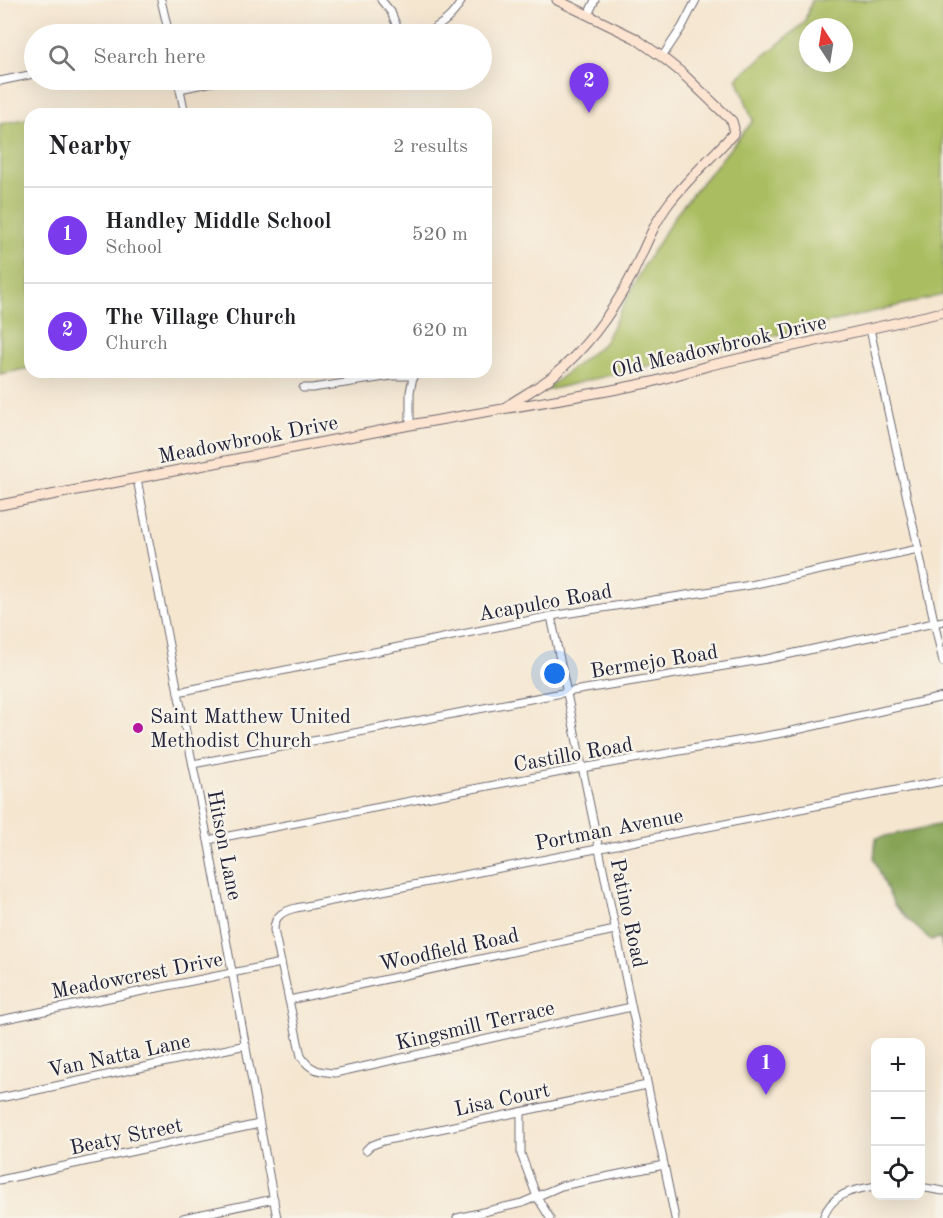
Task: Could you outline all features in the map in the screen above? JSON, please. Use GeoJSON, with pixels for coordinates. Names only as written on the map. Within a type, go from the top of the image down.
{"type":"FeatureCollection","features":[{"type":"Feature","properties":{"kind":"main road"},"geometry":{"type":"LineString","coordinates":[[502,409],[552,377],[597,331],[616,303],[651,233],[670,202],[733,134],[734,129],[732,121],[710,99],[662,57],[635,38],[557,0]]}},
{"type":"Feature","properties":{"kind":"main road","name":"Old Meadowbrook Drive"},"geometry":{"type":"LineString","coordinates":[[502,409],[652,382],[711,365],[943,312]]}},
{"type":"Feature","properties":{"kind":"main road","name":"Meadowbrook Drive"},"geometry":{"type":"LineString","coordinates":[[0,505],[502,409]]}},
{"type":"Feature","properties":{"kind":"street"},"geometry":{"type":"LineString","coordinates":[[161,0],[167,24]]}},
{"type":"Feature","properties":{"kind":"street"},"geometry":{"type":"LineString","coordinates":[[381,0],[391,12],[396,24]]}},
{"type":"Feature","properties":{"kind":"street"},"geometry":{"type":"LineString","coordinates":[[442,24],[462,0]]}},
{"type":"Feature","properties":{"kind":"street"},"geometry":{"type":"LineString","coordinates":[[588,15],[595,0]]}},
{"type":"Feature","properties":{"kind":"street"},"geometry":{"type":"LineString","coordinates":[[662,57],[682,27],[696,0]]}},
{"type":"Feature","properties":{"kind":"street"},"geometry":{"type":"LineString","coordinates":[[0,81],[24,76]]}},
{"type":"Feature","properties":{"kind":"street"},"geometry":{"type":"LineString","coordinates":[[180,90],[184,108]]}},
{"type":"Feature","properties":{"kind":"street"},"geometry":{"type":"LineString","coordinates":[[870,329],[943,662]]}},
{"type":"Feature","properties":{"kind":"street"},"geometry":{"type":"LineString","coordinates":[[303,388],[379,378]]}},
{"type":"Feature","properties":{"kind":"street"},"geometry":{"type":"LineString","coordinates":[[410,425],[412,378]]}},
{"type":"Feature","properties":{"kind":"street","name":"Hitson Lane"},"geometry":{"type":"LineString","coordinates":[[137,479],[208,840],[277,1218]]}},
{"type":"Feature","properties":{"kind":"street","name":"Acapulco Road"},"geometry":{"type":"LineString","coordinates":[[178,692],[551,616],[751,585],[918,549]]}},
{"type":"Feature","properties":{"kind":"street","name":"Patino Road"},"geometry":{"type":"LineString","coordinates":[[551,616],[675,1218]]}},
{"type":"Feature","properties":{"kind":"street","name":"Bermejo Road"},"geometry":{"type":"LineString","coordinates":[[193,764],[567,692],[767,659],[943,621]]}},
{"type":"Feature","properties":{"kind":"street","name":"Castillo Road"},"geometry":{"type":"LineString","coordinates":[[208,840],[582,768],[783,733],[943,697]]}},
{"type":"Feature","properties":{"kind":"street","name":"Portman Avenue"},"geometry":{"type":"LineString","coordinates":[[281,963],[274,924],[276,919],[288,910],[943,781]]}},
{"type":"Feature","properties":{"kind":"street","name":"Woodfield Road"},"geometry":{"type":"LineString","coordinates":[[289,1000],[615,930]]}},
{"type":"Feature","properties":{"kind":"street"},"geometry":{"type":"LineString","coordinates":[[281,963],[289,1000]]}},
{"type":"Feature","properties":{"kind":"street","name":"Meadowcrest Drive"},"geometry":{"type":"LineString","coordinates":[[0,1020],[281,963]]}},
{"type":"Feature","properties":{"kind":"street","name":"Kingsmill Terrace"},"geometry":{"type":"LineString","coordinates":[[289,1000],[301,1056],[314,1070],[335,1073],[631,1007]]}},
{"type":"Feature","properties":{"kind":"street","name":"Van Natta Lane"},"geometry":{"type":"LineString","coordinates":[[0,1098],[246,1045]]}},
{"type":"Feature","properties":{"kind":"street","name":"Lisa Court"},"geometry":{"type":"LineString","coordinates":[[366,1150],[383,1141],[647,1085]]}},
{"type":"Feature","properties":{"kind":"street"},"geometry":{"type":"LineString","coordinates":[[521,1112],[521,1154],[537,1197],[550,1218]]}},
{"type":"Feature","properties":{"kind":"street","name":"Beaty Street"},"geometry":{"type":"LineString","coordinates":[[0,1180],[259,1124]]}},
{"type":"Feature","properties":{"kind":"street"},"geometry":{"type":"LineString","coordinates":[[457,1218],[522,1203],[561,1186],[664,1165]]}},
{"type":"Feature","properties":{"kind":"street"},"geometry":{"type":"LineString","coordinates":[[823,1218],[835,1199],[847,1193],[871,1187]]}},
{"type":"Feature","properties":{"kind":"street"},"geometry":{"type":"LineString","coordinates":[[925,1188],[943,1191]]}},
{"type":"Feature","properties":{"kind":"street"},"geometry":{"type":"LineString","coordinates":[[183,1218],[274,1199]]}},
{"type":"Feature","properties":{"kind":"green space"},"geometry":{"type":"Polygon","coordinates":[[[812,0],[943,0],[943,295],[544,391],[604,343],[644,265],[679,210],[753,121],[737,78],[799,27],[799,72],[853,72],[853,18],[806,18],[812,0]]]}},
{"type":"Feature","properties":{"kind":"green space"},"geometry":{"type":"Polygon","coordinates":[[[24,119],[24,369],[0,374],[0,124],[24,119]]]}},
{"type":"Feature","properties":{"kind":"green space"},"geometry":{"type":"Polygon","coordinates":[[[943,824],[943,951],[940,938],[931,940],[894,905],[874,859],[876,838],[943,824]]]}},
{"type":"Feature","properties":{"kind":"place","name":"The Village Church"},"geometry":{"type":"Point","coordinates":[589,113]}},
{"type":"Feature","properties":{"kind":"place","name":"Saint Matthew United Methodist Church"},"geometry":{"type":"Point","coordinates":[138,728]}},
{"type":"Feature","properties":{"kind":"place","name":"Handley Middle School"},"geometry":{"type":"Point","coordinates":[766,1095]}}]}
